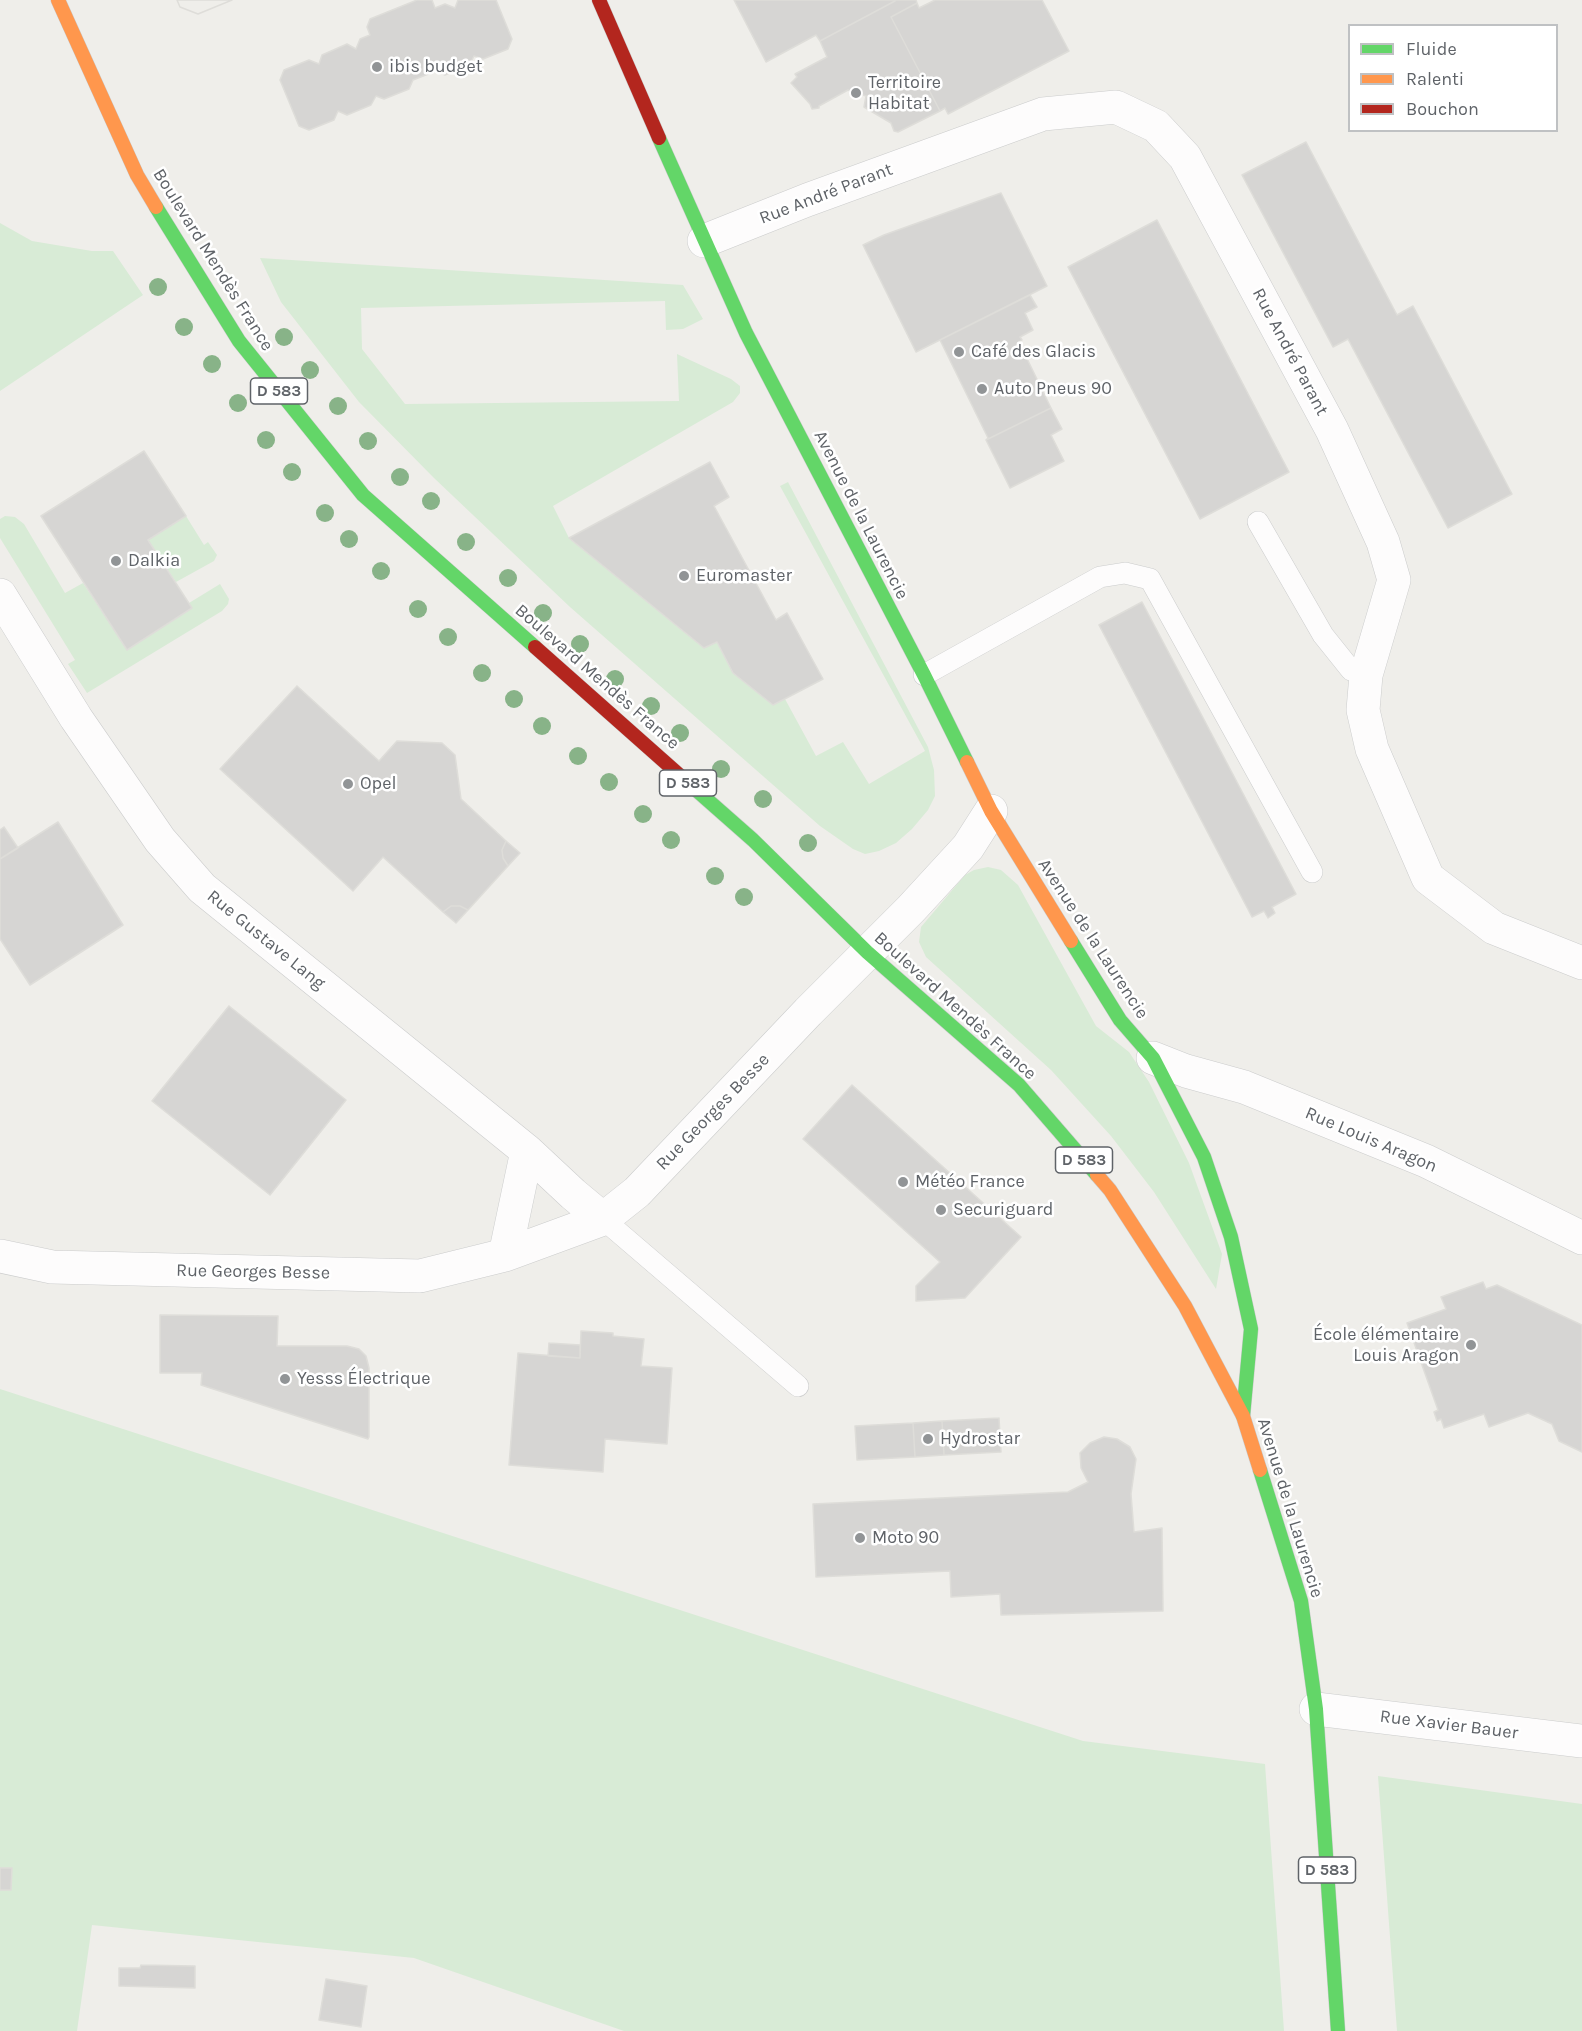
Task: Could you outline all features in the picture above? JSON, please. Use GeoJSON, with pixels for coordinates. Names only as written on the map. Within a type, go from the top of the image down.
{"type":"FeatureCollection","features":[{"type":"Feature","properties":{"kind":"main road","name":"Boulevard Mendès France"},"geometry":{"type":"LineString","coordinates":[[58,0],[137,175],[239,341],[363,495],[753,840],[867,952],[1019,1086],[1110,1190],[1185,1306],[1243,1416]]}},
{"type":"Feature","properties":{"kind":"main road","name":"Avenue de la Laurencie"},"geometry":{"type":"LineString","coordinates":[[599,0],[746,333],[924,675],[991,811],[1120,1020],[1153,1058],[1204,1157],[1231,1237],[1251,1329],[1243,1416],[1301,1601],[1316,1709],[1338,2031]]}},
{"type":"Feature","properties":{"kind":"street","name":"Rue André Parant"},"geometry":{"type":"LineString","coordinates":[[704,241],[807,200],[1043,114],[1116,107],[1156,126],[1185,157],[1332,430],[1383,542],[1394,580],[1366,675],[1364,710],[1372,749],[1428,878],[1494,928],[1582,963]]}},
{"type":"Feature","properties":{"kind":"street","name":"Rue Gustave Lang"},"geometry":{"type":"LineString","coordinates":[[0,595],[76,718],[160,840],[202,888],[527,1151],[603,1219]]}},
{"type":"Feature","properties":{"kind":"street","name":"Rue Georges Besse"},"geometry":{"type":"LineString","coordinates":[[0,1257],[52,1267],[420,1276],[505,1255],[603,1219],[637,1192],[911,909],[968,848],[991,811]]}},
{"type":"Feature","properties":{"kind":"street","name":"Rue Louis Aragon"},"geometry":{"type":"LineString","coordinates":[[1153,1058],[1186,1071],[1244,1087],[1426,1161],[1582,1238]]}},
{"type":"Feature","properties":{"kind":"street"},"geometry":{"type":"LineString","coordinates":[[505,1255],[527,1151]]}},
{"type":"Feature","properties":{"kind":"street","name":"Rue Xavier Bauer"},"geometry":{"type":"LineString","coordinates":[[1316,1709],[1582,1741]]}},
{"type":"Feature","properties":{"kind":"lane"},"geometry":{"type":"LineString","coordinates":[[1258,522],[1323,635],[1351,670],[1366,675]]}},
{"type":"Feature","properties":{"kind":"lane"},"geometry":{"type":"LineString","coordinates":[[924,675],[1100,577],[1125,573],[1150,579],[1312,872]]}},
{"type":"Feature","properties":{"kind":"lane"},"geometry":{"type":"LineString","coordinates":[[603,1219],[798,1386]]}},
{"type":"Feature","properties":{"kind":"green space"},"geometry":{"type":"Polygon","coordinates":[[[0,223],[32,241],[92,251],[113,251],[143,295],[0,391],[0,223]]]}},
{"type":"Feature","properties":{"kind":"green space"},"geometry":{"type":"Polygon","coordinates":[[[260,258],[683,285],[703,319],[683,329],[666,330],[665,301],[361,308],[362,349],[405,404],[679,401],[677,354],[731,379],[740,386],[740,393],[733,402],[553,506],[569,538],[704,648],[717,642],[733,673],[773,705],[785,699],[816,756],[843,742],[869,784],[925,751],[780,486],[788,482],[928,747],[934,770],[935,796],[928,810],[912,829],[896,843],[879,851],[865,854],[853,849],[820,826],[570,607],[434,478],[359,402],[281,302],[260,258]]]}},
{"type":"Feature","properties":{"kind":"green space"},"geometry":{"type":"Polygon","coordinates":[[[5,516],[15,517],[24,524],[65,593],[83,583],[127,649],[192,608],[189,603],[220,584],[229,599],[228,604],[222,611],[87,693],[68,664],[75,660],[0,538],[0,519],[5,516]]]}},
{"type":"Feature","properties":{"kind":"green space"},"geometry":{"type":"Polygon","coordinates":[[[186,516],[204,545],[208,542],[217,555],[214,561],[176,582],[148,540],[186,516]]]}},
{"type":"Feature","properties":{"kind":"green space"},"geometry":{"type":"Polygon","coordinates":[[[988,867],[1001,870],[1018,885],[1096,1026],[1129,1052],[1149,1082],[1189,1163],[1222,1254],[1216,1289],[1154,1192],[1111,1136],[1051,1070],[926,957],[919,942],[921,927],[965,875],[988,867]]]}},
{"type":"Feature","properties":{"kind":"green space"},"geometry":{"type":"Polygon","coordinates":[[[0,1389],[1083,1741],[1265,1764],[1284,2031],[624,2031],[414,1958],[92,1925],[77,2031],[0,2031],[0,1389]]]}},
{"type":"Feature","properties":{"kind":"green space"},"geometry":{"type":"Polygon","coordinates":[[[1378,1776],[1582,1804],[1582,2031],[1397,2031],[1378,1776]]]}},
{"type":"Feature","properties":{"kind":"building"},"geometry":{"type":"Polygon","coordinates":[[[177,0],[232,0],[198,14],[180,7],[177,0]]]}},
{"type":"Feature","properties":{"kind":"building"},"geometry":{"type":"Polygon","coordinates":[[[177,0],[232,0],[198,14],[180,7],[177,0]]]}},
{"type":"Feature","properties":{"kind":"building","name":"ibis budget"},"geometry":{"type":"Polygon","coordinates":[[[417,0],[432,0],[435,8],[445,4],[455,8],[458,0],[496,0],[512,39],[508,49],[483,59],[474,56],[470,64],[445,75],[436,71],[413,80],[409,89],[384,99],[376,96],[371,105],[347,115],[338,111],[334,120],[309,130],[299,126],[280,80],[284,70],[309,60],[319,64],[322,55],[347,44],[356,49],[360,39],[370,35],[367,27],[370,19],[417,0]]]}},
{"type":"Feature","properties":{"kind":"building"},"geometry":{"type":"Polygon","coordinates":[[[734,0],[895,1],[820,41],[816,35],[766,62],[734,0]]]}},
{"type":"Feature","properties":{"kind":"building"},"geometry":{"type":"Polygon","coordinates":[[[894,0],[916,0],[917,3],[891,17],[940,111],[898,132],[894,131],[891,123],[864,107],[866,96],[848,90],[819,108],[812,109],[791,83],[797,77],[795,74],[827,57],[820,41],[894,0]]]}},
{"type":"Feature","properties":{"kind":"building"},"geometry":{"type":"Polygon","coordinates":[[[935,0],[1042,0],[1069,51],[948,114],[945,108],[940,111],[891,17],[917,3],[919,8],[935,0]]]}},
{"type":"Feature","properties":{"kind":"building"},"geometry":{"type":"Polygon","coordinates":[[[1306,142],[1397,315],[1413,306],[1512,494],[1448,528],[1348,339],[1333,347],[1242,175],[1306,142]]]}},
{"type":"Feature","properties":{"kind":"building"},"geometry":{"type":"Polygon","coordinates":[[[1001,193],[1047,286],[916,352],[863,245],[884,235],[1001,193]]]}},
{"type":"Feature","properties":{"kind":"building"},"geometry":{"type":"Polygon","coordinates":[[[1157,220],[1289,472],[1200,519],[1068,267],[1157,220]]]}},
{"type":"Feature","properties":{"kind":"building"},"geometry":{"type":"Polygon","coordinates":[[[1030,295],[1037,307],[1025,313],[1033,330],[1020,337],[1022,340],[1019,342],[1051,408],[986,440],[988,438],[940,340],[1030,295]]]}},
{"type":"Feature","properties":{"kind":"building"},"geometry":{"type":"Polygon","coordinates":[[[1051,408],[1062,429],[1051,435],[1064,461],[1010,488],[986,440],[1051,408]]]}},
{"type":"Feature","properties":{"kind":"building","name":"Dalkia"},"geometry":{"type":"Polygon","coordinates":[[[144,451],[186,516],[148,540],[192,608],[127,650],[41,516],[144,451]]]}},
{"type":"Feature","properties":{"kind":"building","name":"Euromaster"},"geometry":{"type":"Polygon","coordinates":[[[710,462],[729,497],[714,506],[776,620],[787,613],[823,679],[773,705],[733,673],[717,642],[704,648],[569,538],[710,462]]]}},
{"type":"Feature","properties":{"kind":"building"},"geometry":{"type":"Polygon","coordinates":[[[1142,602],[1296,894],[1272,907],[1275,913],[1268,918],[1264,911],[1252,917],[1099,625],[1142,602]]]}},
{"type":"Feature","properties":{"kind":"building","name":"Opel"},"geometry":{"type":"Polygon","coordinates":[[[297,686],[379,761],[397,741],[442,743],[455,755],[461,799],[506,841],[502,850],[503,858],[508,866],[468,910],[460,906],[451,906],[443,912],[383,857],[353,891],[220,769],[297,686]]]}},
{"type":"Feature","properties":{"kind":"building"},"geometry":{"type":"Polygon","coordinates":[[[58,822],[123,925],[30,985],[0,939],[0,859],[58,822]]]}},
{"type":"Feature","properties":{"kind":"building"},"geometry":{"type":"Polygon","coordinates":[[[4,827],[18,848],[0,859],[0,830],[4,827]]]}},
{"type":"Feature","properties":{"kind":"building"},"geometry":{"type":"Polygon","coordinates":[[[506,841],[520,853],[508,866],[503,858],[502,850],[506,841]]]}},
{"type":"Feature","properties":{"kind":"building"},"geometry":{"type":"Polygon","coordinates":[[[451,906],[460,906],[468,910],[456,923],[443,912],[451,906]]]}},
{"type":"Feature","properties":{"kind":"building"},"geometry":{"type":"Polygon","coordinates":[[[229,1006],[346,1100],[270,1195],[152,1101],[229,1006]]]}},
{"type":"Feature","properties":{"kind":"building"},"geometry":{"type":"Polygon","coordinates":[[[852,1085],[1021,1237],[965,1298],[916,1301],[916,1286],[940,1262],[803,1139],[852,1085]]]}},
{"type":"Feature","properties":{"kind":"building"},"geometry":{"type":"Polygon","coordinates":[[[1483,1282],[1486,1289],[1497,1285],[1582,1325],[1582,1452],[1559,1441],[1552,1424],[1528,1413],[1489,1427],[1484,1414],[1444,1428],[1441,1419],[1437,1421],[1434,1412],[1438,1410],[1407,1323],[1446,1309],[1441,1297],[1483,1282]]]}},
{"type":"Feature","properties":{"kind":"building","name":"Yesss Électrique"},"geometry":{"type":"Polygon","coordinates":[[[160,1315],[278,1316],[277,1346],[347,1346],[359,1349],[366,1356],[369,1368],[368,1439],[201,1385],[202,1373],[160,1373],[160,1315]]]}},
{"type":"Feature","properties":{"kind":"building"},"geometry":{"type":"Polygon","coordinates":[[[581,1331],[613,1333],[613,1336],[644,1339],[641,1366],[672,1368],[667,1444],[605,1439],[603,1472],[509,1465],[518,1353],[580,1358],[581,1331]]]}},
{"type":"Feature","properties":{"kind":"building"},"geometry":{"type":"Polygon","coordinates":[[[549,1343],[580,1345],[580,1358],[548,1356],[549,1343]]]}},
{"type":"Feature","properties":{"kind":"building"},"geometry":{"type":"Polygon","coordinates":[[[999,1418],[1001,1452],[944,1455],[942,1421],[999,1418]]]}},
{"type":"Feature","properties":{"kind":"building","name":"Hydrostar"},"geometry":{"type":"Polygon","coordinates":[[[942,1421],[944,1455],[915,1457],[913,1423],[942,1421]]]}},
{"type":"Feature","properties":{"kind":"building"},"geometry":{"type":"Polygon","coordinates":[[[913,1423],[915,1457],[857,1460],[855,1426],[913,1423]]]}},
{"type":"Feature","properties":{"kind":"building"},"geometry":{"type":"Polygon","coordinates":[[[1104,1437],[1117,1439],[1130,1447],[1136,1459],[1131,1494],[1134,1532],[1162,1528],[1163,1611],[1001,1615],[1000,1594],[951,1597],[950,1571],[816,1577],[813,1504],[1068,1492],[1088,1482],[1081,1468],[1080,1453],[1090,1443],[1104,1437]]]}},
{"type":"Feature","properties":{"kind":"building"},"geometry":{"type":"Polygon","coordinates":[[[0,1868],[12,1868],[11,1890],[0,1890],[0,1868]]]}},
{"type":"Feature","properties":{"kind":"building"},"geometry":{"type":"Polygon","coordinates":[[[141,1965],[195,1966],[195,1988],[119,1986],[119,1968],[140,1968],[141,1965]]]}},
{"type":"Feature","properties":{"kind":"building"},"geometry":{"type":"Polygon","coordinates":[[[326,1979],[367,1986],[361,2027],[319,2020],[326,1979]]]}},
{"type":"Feature","properties":{"kind":"traffic: fast"},"geometry":{"type":"LineString","coordinates":[[659,138],[746,333],[967,762]]}},
{"type":"Feature","properties":{"kind":"traffic: fast"},"geometry":{"type":"LineString","coordinates":[[156,207],[239,341],[363,495],[535,647]]}},
{"type":"Feature","properties":{"kind":"traffic: fast"},"geometry":{"type":"LineString","coordinates":[[694,788],[753,840],[867,952],[1019,1085],[1097,1175]]}},
{"type":"Feature","properties":{"kind":"traffic: fast"},"geometry":{"type":"LineString","coordinates":[[1071,941],[1120,1020],[1153,1058],[1204,1157],[1231,1237],[1251,1329],[1243,1416]]}},
{"type":"Feature","properties":{"kind":"traffic: fast"},"geometry":{"type":"LineString","coordinates":[[1260,1470],[1301,1601],[1316,1709],[1338,2031]]}},
{"type":"Feature","properties":{"kind":"traffic: slow"},"geometry":{"type":"LineString","coordinates":[[58,0],[137,175],[156,207]]}},
{"type":"Feature","properties":{"kind":"traffic: slow"},"geometry":{"type":"LineString","coordinates":[[967,762],[991,811],[1071,941]]}},
{"type":"Feature","properties":{"kind":"traffic: slow"},"geometry":{"type":"LineString","coordinates":[[1097,1175],[1110,1190],[1185,1306],[1243,1416],[1260,1470]]}},
{"type":"Feature","properties":{"kind":"traffic: jam"},"geometry":{"type":"LineString","coordinates":[[599,0],[659,138]]}},
{"type":"Feature","properties":{"kind":"traffic: jam"},"geometry":{"type":"LineString","coordinates":[[535,647],[694,788]]}},
{"type":"Feature","properties":{"kind":"place","name":"ibis budget"},"geometry":{"type":"Point","coordinates":[377,67]}},
{"type":"Feature","properties":{"kind":"place","name":"Territoire Habitat"},"geometry":{"type":"Point","coordinates":[856,93]}},
{"type":"Feature","properties":{"kind":"place","name":"Café des Glacis"},"geometry":{"type":"Point","coordinates":[959,352]}},
{"type":"Feature","properties":{"kind":"place","name":"Auto Pneus 90"},"geometry":{"type":"Point","coordinates":[982,389]}},
{"type":"Feature","properties":{"kind":"place","name":"Dalkia"},"geometry":{"type":"Point","coordinates":[116,561]}},
{"type":"Feature","properties":{"kind":"place","name":"Euromaster"},"geometry":{"type":"Point","coordinates":[684,576]}},
{"type":"Feature","properties":{"kind":"place","name":"Opel"},"geometry":{"type":"Point","coordinates":[348,784]}},
{"type":"Feature","properties":{"kind":"place","name":"Météo France"},"geometry":{"type":"Point","coordinates":[903,1182]}},
{"type":"Feature","properties":{"kind":"place","name":"Securiguard"},"geometry":{"type":"Point","coordinates":[941,1210]}},
{"type":"Feature","properties":{"kind":"place","name":"École élémentaire Louis Aragon"},"geometry":{"type":"Point","coordinates":[1471,1345]}},
{"type":"Feature","properties":{"kind":"place","name":"Yesss Électrique"},"geometry":{"type":"Point","coordinates":[285,1379]}},
{"type":"Feature","properties":{"kind":"place","name":"Hydrostar"},"geometry":{"type":"Point","coordinates":[928,1439]}},
{"type":"Feature","properties":{"kind":"place","name":"Moto 90"},"geometry":{"type":"Point","coordinates":[860,1538]}}]}
